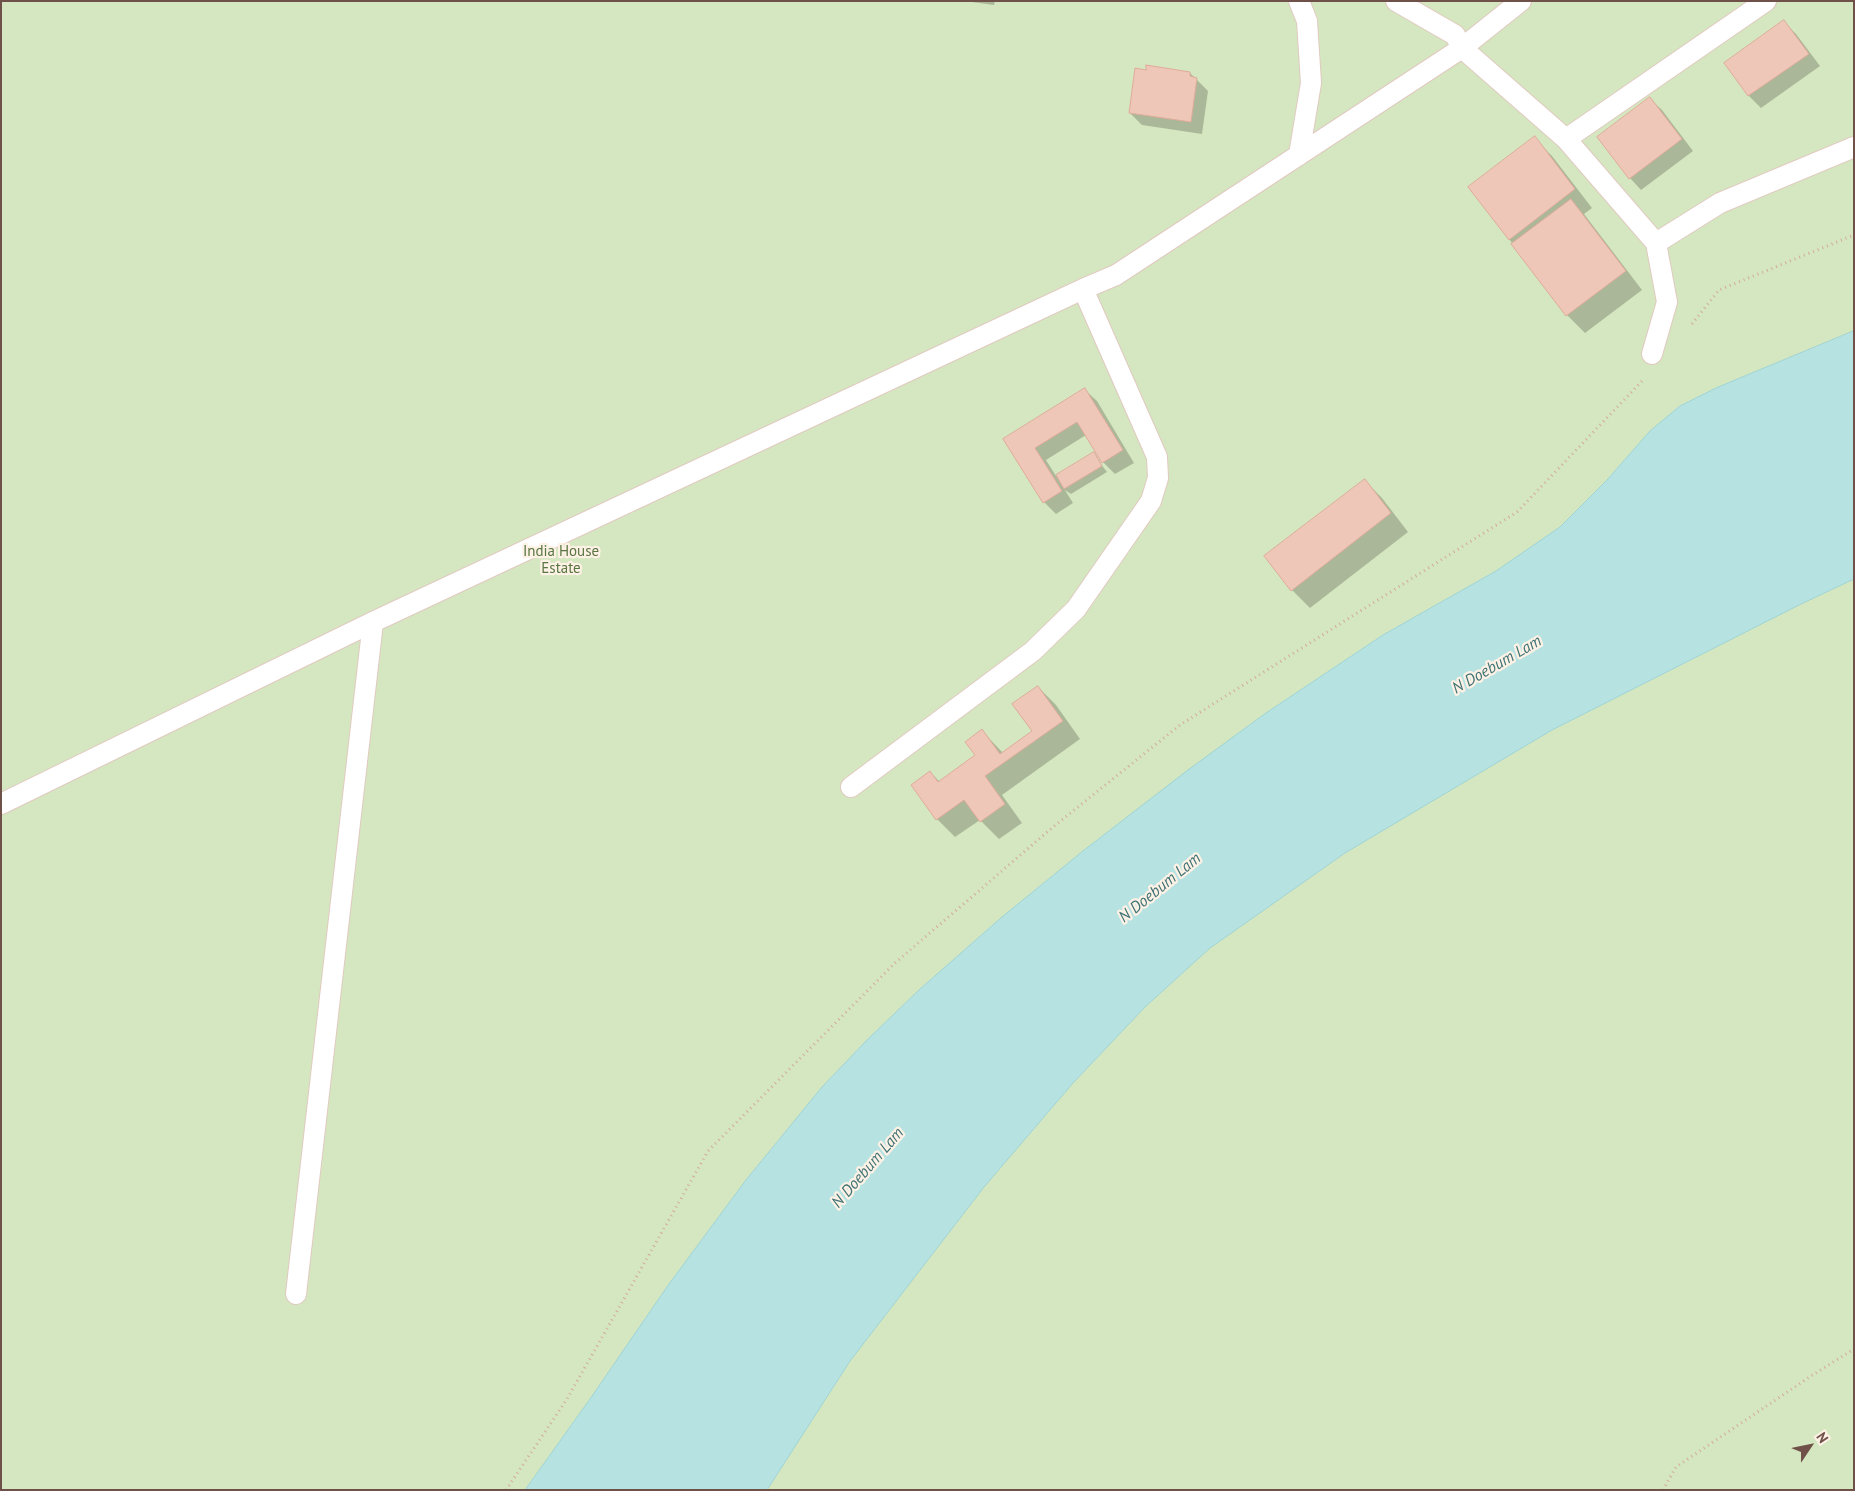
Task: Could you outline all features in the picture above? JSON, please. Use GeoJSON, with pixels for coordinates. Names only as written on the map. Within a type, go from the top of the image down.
{"type":"FeatureCollection","features":[{"type":"Feature","properties":{"kind":"lane"},"geometry":{"type":"LineString","coordinates":[[1299,1],[1306,21],[1311,83],[1299,155]]}},
{"type":"Feature","properties":{"kind":"lane"},"geometry":{"type":"LineString","coordinates":[[1396,1],[1455,35],[1462,48],[1566,139],[1656,243],[1667,302],[1652,354]]}},
{"type":"Feature","properties":{"kind":"lane"},"geometry":{"type":"LineString","coordinates":[[1,804],[373,622],[1116,275],[1462,48],[1522,1]]}},
{"type":"Feature","properties":{"kind":"lane"},"geometry":{"type":"LineString","coordinates":[[1566,139],[1766,1]]}},
{"type":"Feature","properties":{"kind":"lane"},"geometry":{"type":"LineString","coordinates":[[1656,243],[1720,203],[1854,147]]}},
{"type":"Feature","properties":{"kind":"lane"},"geometry":{"type":"LineString","coordinates":[[851,787],[1033,651],[1076,609],[1151,502],[1158,478],[1157,457],[1084,289]]}},
{"type":"Feature","properties":{"kind":"lane"},"geometry":{"type":"LineString","coordinates":[[296,1294],[373,622]]}},
{"type":"Feature","properties":{"kind":"path"},"geometry":{"type":"LineString","coordinates":[[1691,326],[1719,290],[1854,235]]}},
{"type":"Feature","properties":{"kind":"path"},"geometry":{"type":"LineString","coordinates":[[506,1490],[567,1398],[708,1151],[895,963],[1053,827],[1180,725],[1517,512],[1648,375]]}},
{"type":"Feature","properties":{"kind":"path"},"geometry":{"type":"LineString","coordinates":[[1664,1490],[1676,1467],[1854,1349]]}},
{"type":"Feature","properties":{"kind":"green space","name":"India House Estate"},"geometry":{"type":"Polygon","coordinates":[[[1,1],[1854,1],[1854,331],[1716,388],[1680,406],[1650,431],[1607,480],[1560,527],[1496,571],[1383,635],[1266,713],[1083,851],[1002,917],[920,989],[822,1087],[746,1180],[669,1284],[525,1490],[1,1490],[1,1]]]}},
{"type":"Feature","properties":{"kind":"green space"},"geometry":{"type":"Polygon","coordinates":[[[1854,579],[1854,1490],[767,1490],[850,1361],[984,1187],[1073,1083],[1145,1007],[1210,948],[1345,853],[1552,730],[1854,579]]]}},
{"type":"Feature","properties":{"kind":"water","name":"N Doebum Lam"},"geometry":{"type":"Polygon","coordinates":[[[1854,331],[1854,579],[1552,730],[1345,853],[1210,948],[1145,1007],[1073,1083],[984,1187],[850,1361],[767,1490],[525,1490],[669,1284],[746,1180],[822,1087],[920,989],[1002,917],[1083,851],[1266,713],[1383,635],[1496,571],[1560,527],[1607,480],[1650,431],[1680,406],[1716,388],[1854,331]]]}},
{"type":"Feature","properties":{"kind":"building"},"geometry":{"type":"Polygon","coordinates":[[[1784,20],[1809,54],[1748,96],[1724,63],[1784,20]]]}},
{"type":"Feature","properties":{"kind":"building"},"geometry":{"type":"Polygon","coordinates":[[[1146,65],[1190,72],[1190,76],[1197,78],[1191,122],[1129,113],[1135,68],[1146,70],[1146,65]]]}},
{"type":"Feature","properties":{"kind":"building"},"geometry":{"type":"Polygon","coordinates":[[[1650,97],[1682,139],[1629,179],[1597,137],[1650,97]]]}},
{"type":"Feature","properties":{"kind":"building"},"geometry":{"type":"Polygon","coordinates":[[[1535,136],[1575,189],[1509,240],[1468,187],[1535,136]]]}},
{"type":"Feature","properties":{"kind":"building"},"geometry":{"type":"Polygon","coordinates":[[[1571,199],[1626,271],[1566,316],[1511,244],[1571,199]]]}},
{"type":"Feature","properties":{"kind":"building"},"geometry":{"type":"Polygon","coordinates":[[[1085,388],[1123,450],[1102,463],[1077,422],[1035,448],[1062,491],[1043,503],[1003,439],[1085,388]]]}},
{"type":"Feature","properties":{"kind":"building"},"geometry":{"type":"Polygon","coordinates":[[[1094,452],[1102,466],[1064,489],[1056,475],[1094,452]]]}},
{"type":"Feature","properties":{"kind":"building"},"geometry":{"type":"Polygon","coordinates":[[[1365,479],[1391,513],[1291,591],[1264,556],[1365,479]]]}},
{"type":"Feature","properties":{"kind":"building"},"geometry":{"type":"Polygon","coordinates":[[[1038,686],[1063,721],[985,776],[1005,804],[980,822],[964,800],[936,820],[911,785],[930,771],[938,782],[975,755],[965,742],[982,729],[1000,754],[1032,731],[1012,704],[1038,686]]]}}]}
